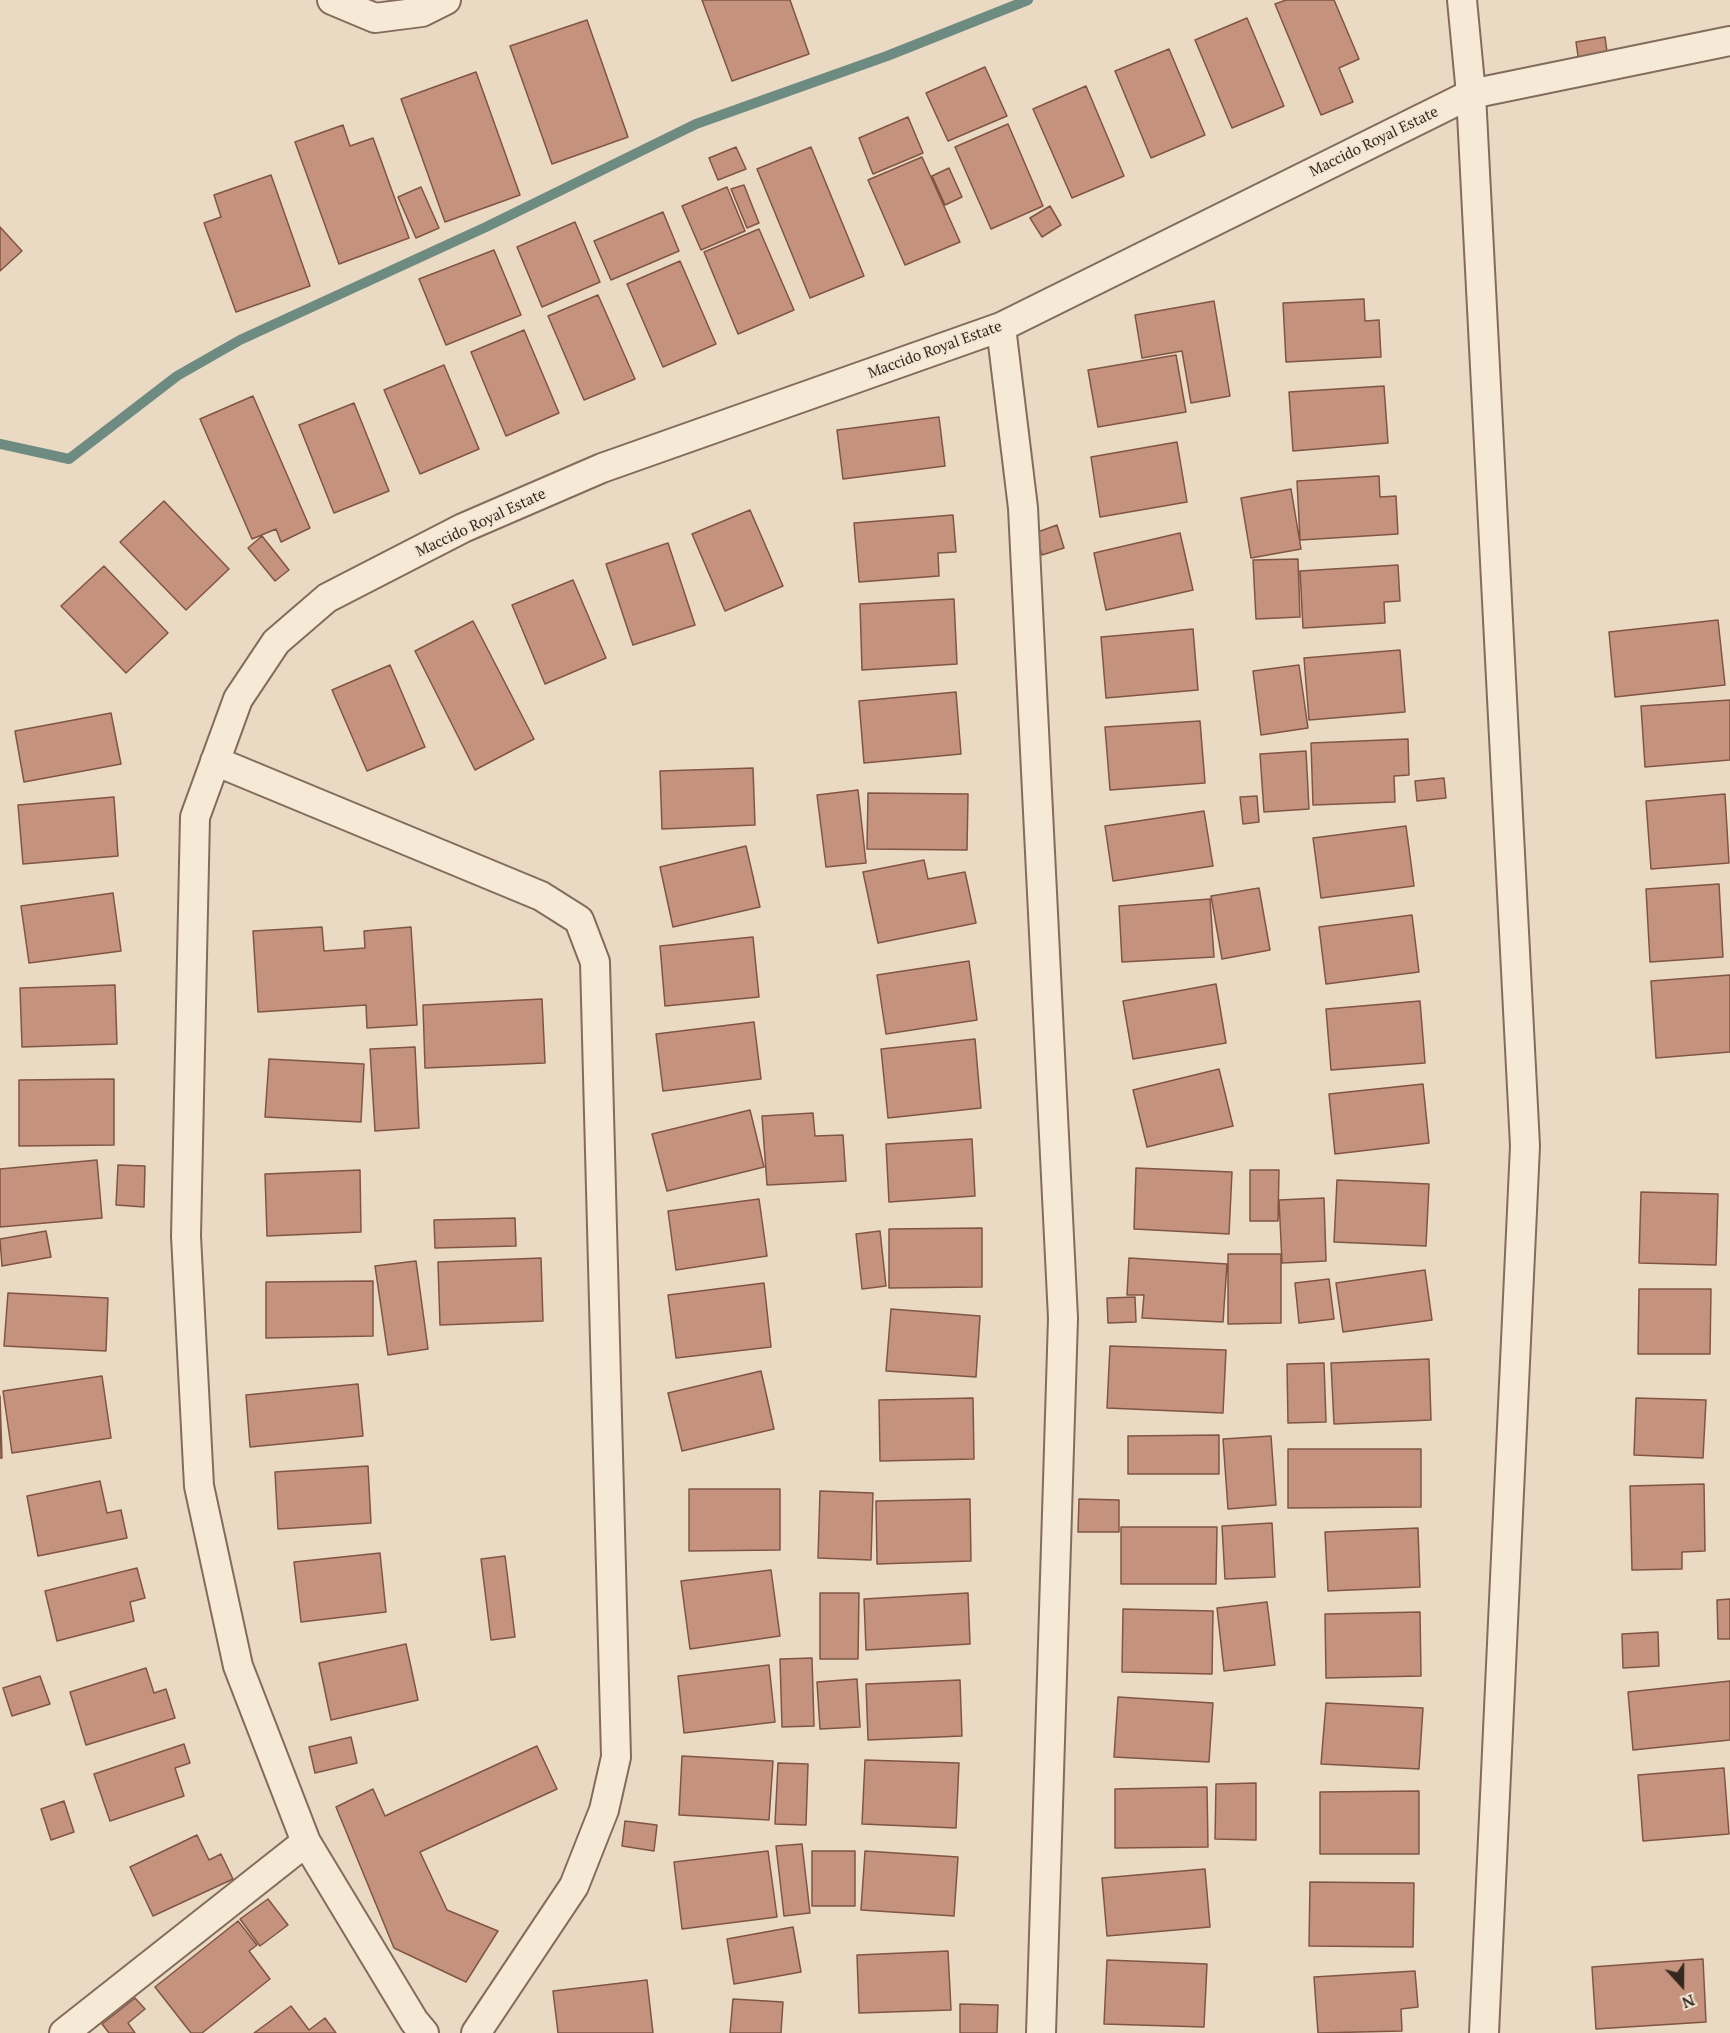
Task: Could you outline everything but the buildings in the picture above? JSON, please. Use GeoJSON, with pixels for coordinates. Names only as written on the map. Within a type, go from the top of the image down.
{"type":"FeatureCollection","features":[{"type":"Feature","properties":{"kind":"street"},"geometry":{"type":"LineString","coordinates":[[332,0],[375,18],[422,12],[446,0]]}},
{"type":"Feature","properties":{"kind":"street"},"geometry":{"type":"LineString","coordinates":[[1462,0],[1471,94],[1525,1146],[1484,2033]]}},
{"type":"Feature","properties":{"kind":"street","name":"Maccido Royal Estate"},"geometry":{"type":"LineString","coordinates":[[424,2033],[414,2021],[306,1842],[238,1666],[199,1486],[186,1236],[194,829],[195,817],[238,699],[276,642],[327,598],[463,528],[602,468],[1001,327],[1471,94],[1730,41]]}},
{"type":"Feature","properties":{"kind":"street"},"geometry":{"type":"LineString","coordinates":[[1001,327],[1023,508],[1063,1318],[1041,2033]]}},
{"type":"Feature","properties":{"kind":"street"},"geometry":{"type":"LineString","coordinates":[[215,760],[540,896],[579,920],[595,962],[616,1757],[604,1810],[573,1886],[476,2033]]}},
{"type":"Feature","properties":{"kind":"street"},"geometry":{"type":"LineString","coordinates":[[64,2033],[306,1842]]}},
{"type":"Feature","properties":{"kind":"waterway"},"geometry":{"type":"LineString","coordinates":[[0,444],[69,459],[177,376],[240,340],[486,227],[696,124],[887,56],[1028,0]]}}]}
